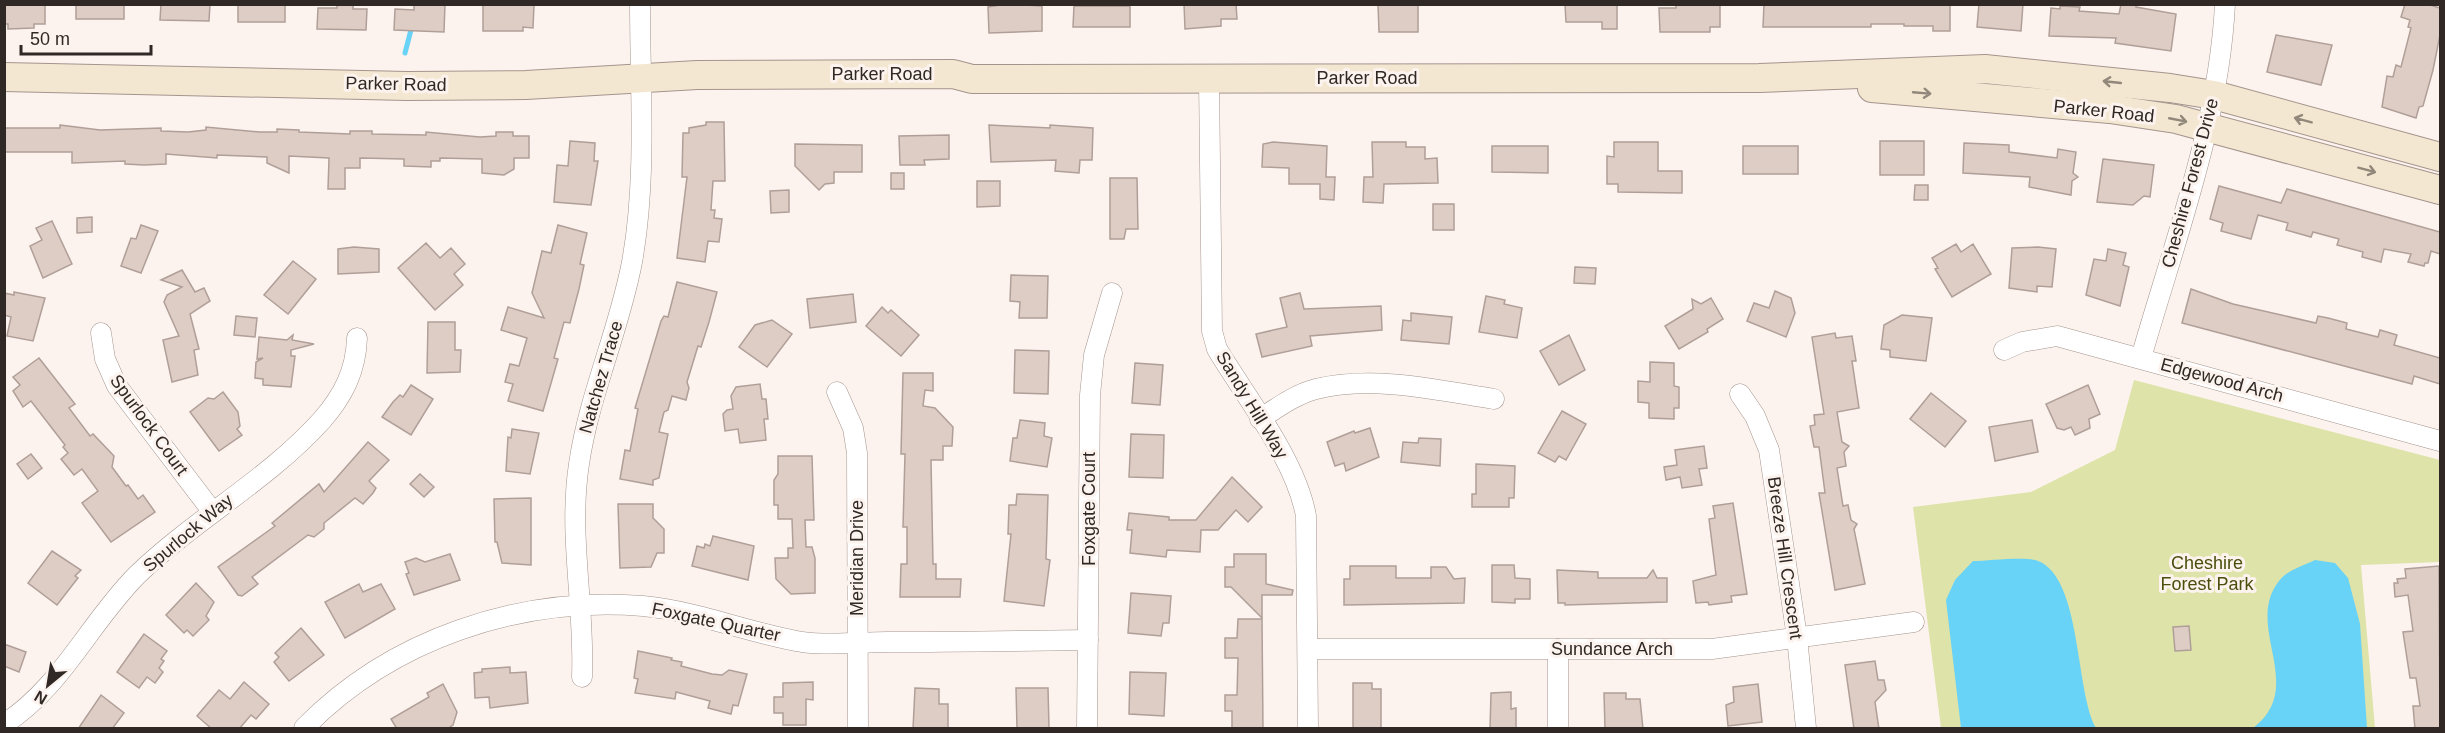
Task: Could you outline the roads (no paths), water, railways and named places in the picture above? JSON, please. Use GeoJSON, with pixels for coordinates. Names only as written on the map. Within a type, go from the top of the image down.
{"type":"FeatureCollection","features":[{"type":"Feature","properties":{"kind":"street","name":"Natchez Trace"},"geometry":{"type":"LineString","coordinates":[[582,677],[575,496],[588,415],[625,295],[633,254],[639,198],[640,4]]}},
{"type":"Feature","properties":{"kind":"street","name":"Cheshire Forest Drive"},"geometry":{"type":"LineString","coordinates":[[2141,358],[2208,126],[2220,73],[2225,4]]}},
{"type":"Feature","properties":{"kind":"street","name":"Parker Road"},"geometry":{"type":"LineString","coordinates":[[4,77],[408,86],[526,85],[697,75],[953,74],[972,79],[1759,78],[1985,69],[2170,88],[2214,95],[2440,158]]}},
{"type":"Feature","properties":{"kind":"street","name":"Parker Road"},"geometry":{"type":"LineString","coordinates":[[1759,78],[2110,109],[2208,126],[2440,190]]}},
{"type":"Feature","properties":{"kind":"street","name":"Sandy Hill Way"},"geometry":{"type":"LineString","coordinates":[[1209,79],[1212,332],[1217,350],[1289,465],[1303,497],[1306,516],[1308,729]]}},
{"type":"Feature","properties":{"kind":"street","name":"Foxgate Court"},"geometry":{"type":"LineString","coordinates":[[1088,729],[1090,395],[1094,355],[1112,293]]}},
{"type":"Feature","properties":{"kind":"street","name":"Spurlock Court"},"geometry":{"type":"LineString","coordinates":[[101,333],[105,359],[117,386],[212,511]]}},
{"type":"Feature","properties":{"kind":"street","name":"Edgewood Arch"},"geometry":{"type":"LineString","coordinates":[[2004,351],[2022,342],[2057,336],[2440,441]]}},
{"type":"Feature","properties":{"kind":"street","name":"Spurlock Way"},"geometry":{"type":"LineString","coordinates":[[4,724],[40,696],[136,577],[175,540],[287,455],[322,420],[349,381],[357,338]]}},
{"type":"Feature","properties":{"kind":"street"},"geometry":{"type":"LineString","coordinates":[[1260,419],[1304,393],[1343,384],[1419,387],[1494,399]]}},
{"type":"Feature","properties":{"kind":"street","name":"Meridian Drive"},"geometry":{"type":"LineString","coordinates":[[837,392],[853,428],[856,453],[858,729]]}},
{"type":"Feature","properties":{"kind":"street","name":"Breeze Hill Crescent"},"geometry":{"type":"LineString","coordinates":[[1740,394],[1755,416],[1769,450],[1797,637],[1806,729]]}},
{"type":"Feature","properties":{"kind":"street","name":"Foxgate Quarter"},"geometry":{"type":"LineString","coordinates":[[304,729],[343,694],[377,669],[443,635],[526,611],[578,605],[653,608],[695,615],[803,642],[1088,640]]}},
{"type":"Feature","properties":{"kind":"street","name":"Sundance Arch"},"geometry":{"type":"LineString","coordinates":[[1308,649],[1712,649],[1914,622]]}},
{"type":"Feature","properties":{"kind":"street"},"geometry":{"type":"LineString","coordinates":[[1558,649],[1558,729]]}},
{"type":"Feature","properties":{"kind":"water"},"geometry":{"type":"Polygon","coordinates":[[[2032,560],[2038,561],[2052,572],[2063,589],[2070,612],[2084,689],[2096,728],[1961,728],[1946,600],[1955,580],[1973,561],[2032,560]]]}},
{"type":"Feature","properties":{"kind":"water"},"geometry":{"type":"Polygon","coordinates":[[[2315,560],[2335,563],[2348,578],[2360,624],[2367,728],[2253,728],[2268,712],[2275,694],[2276,675],[2267,617],[2270,599],[2282,577],[2315,560]]]}},
{"type":"Feature","properties":{"kind":"waterway"},"geometry":{"type":"LineString","coordinates":[[405,53],[412,26]]}},
{"type":"Feature","properties":{"kind":"park label","name":"Cheshire Forest Park"},"geometry":{"type":"Point","coordinates":[2207,573]}}]}
